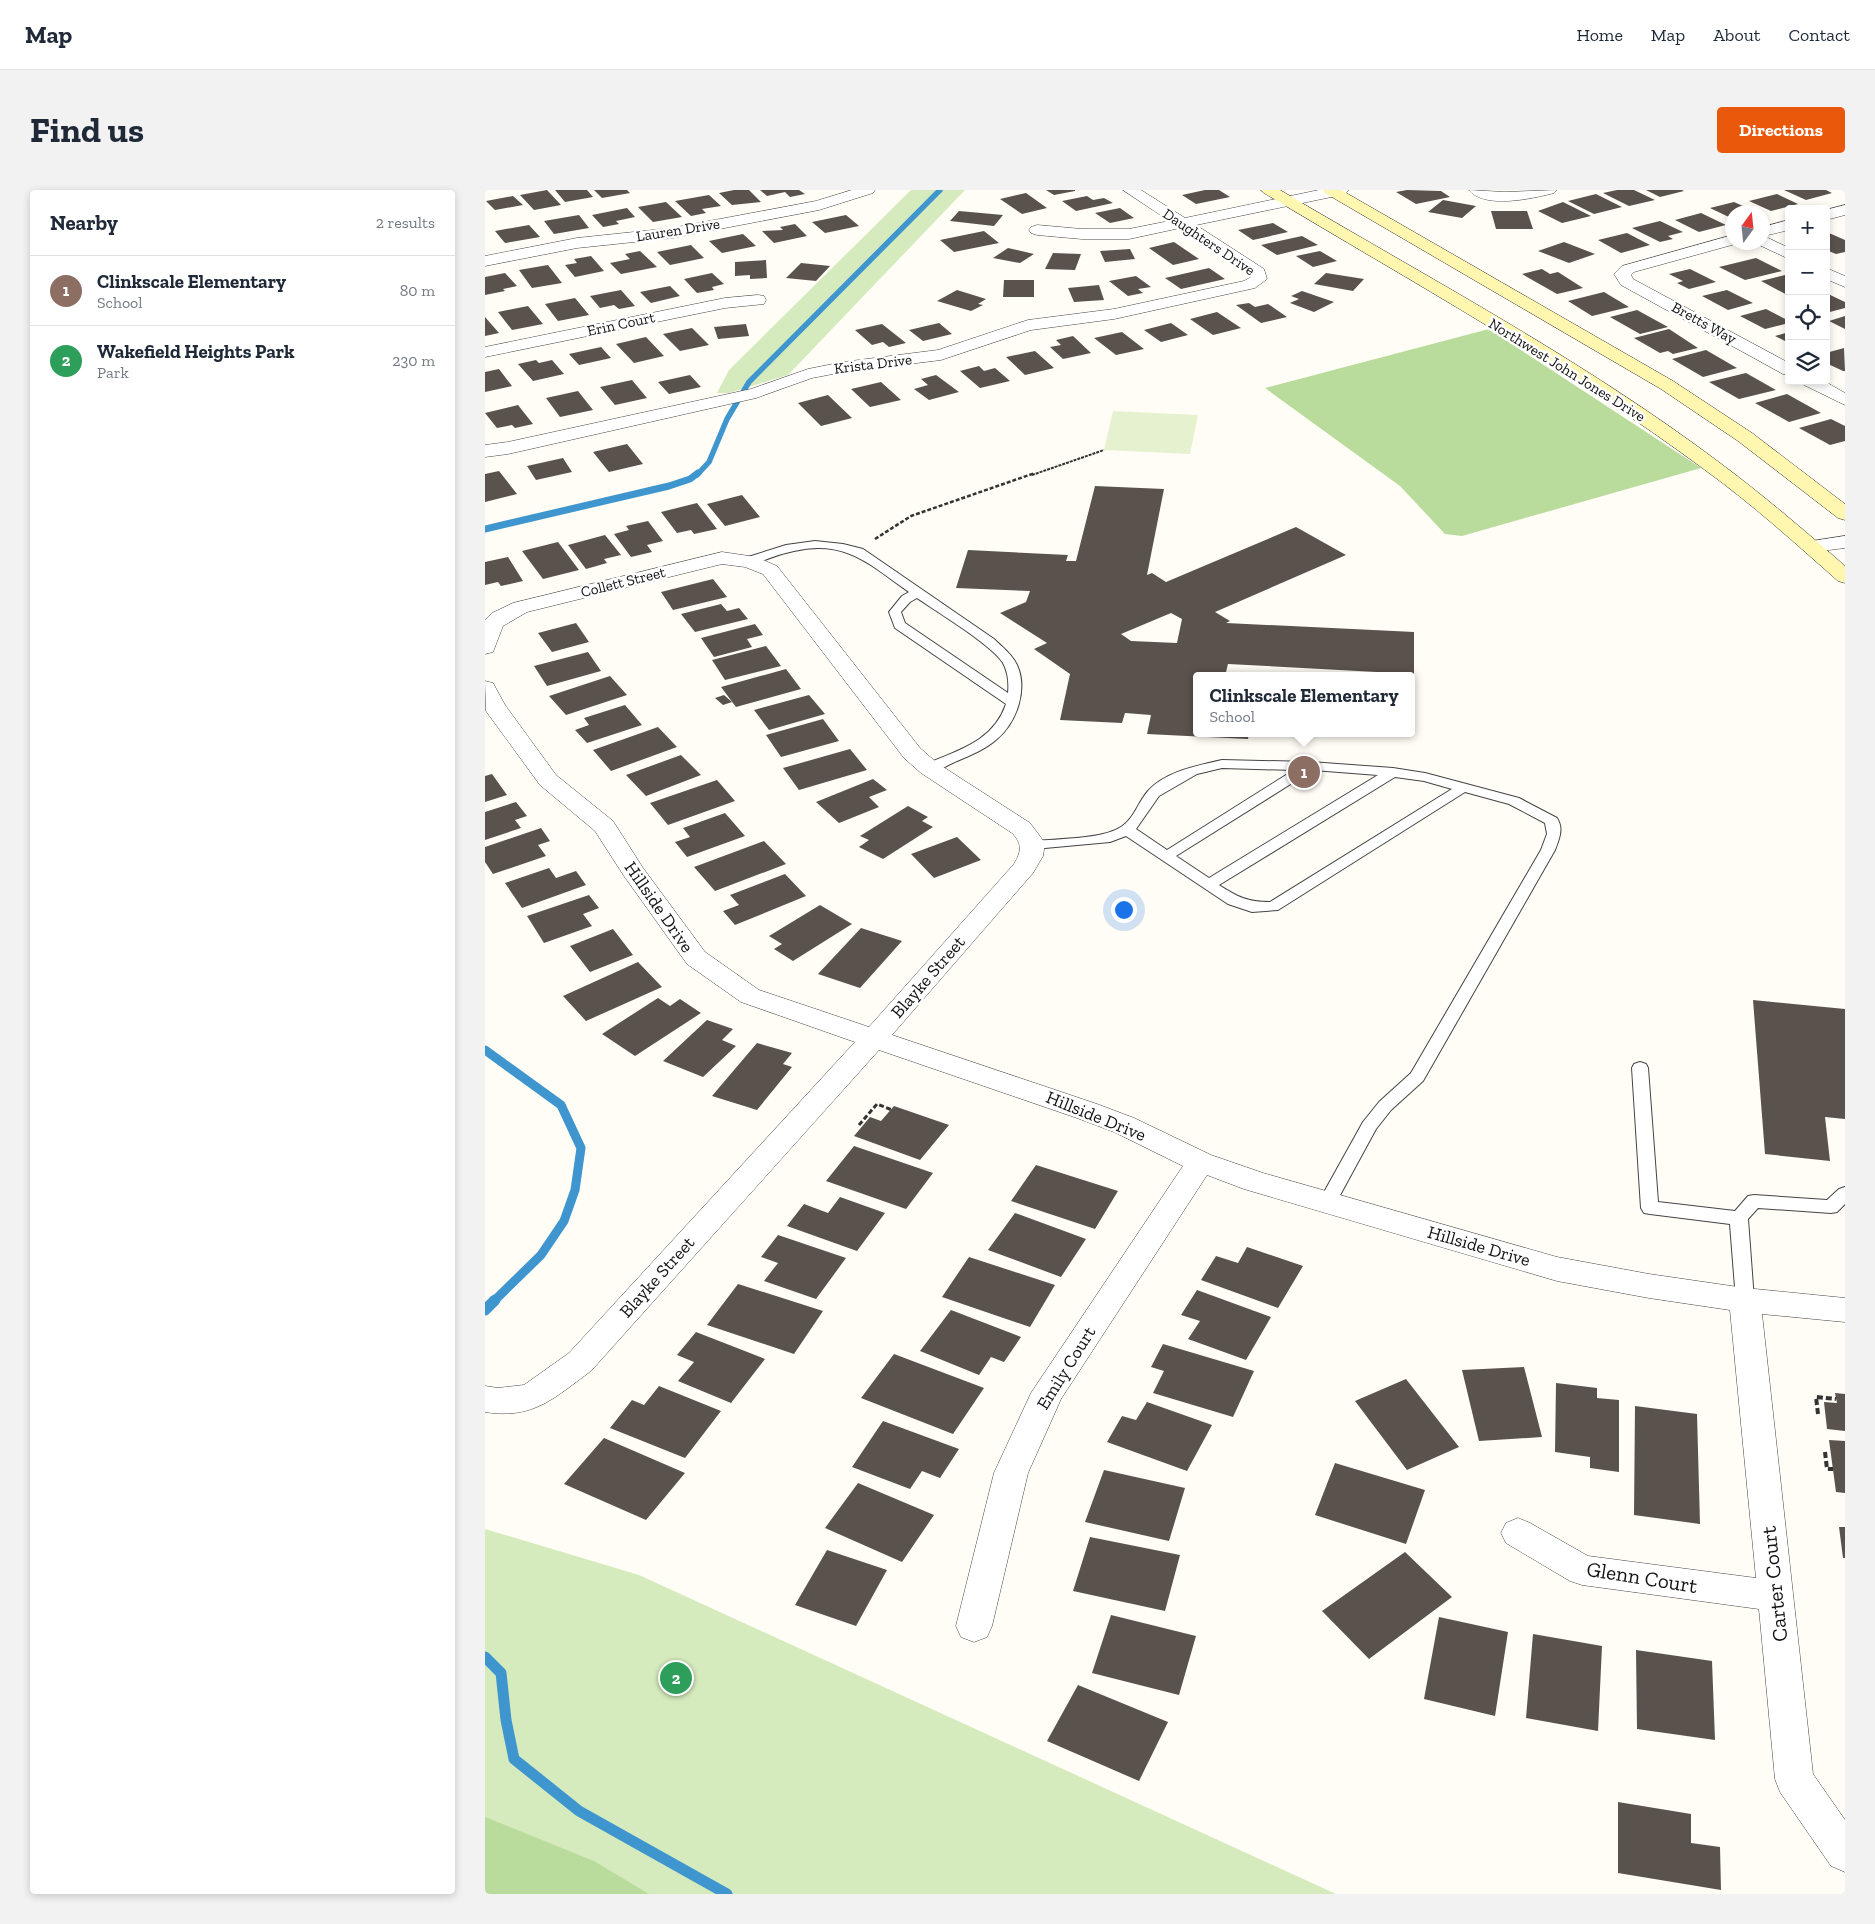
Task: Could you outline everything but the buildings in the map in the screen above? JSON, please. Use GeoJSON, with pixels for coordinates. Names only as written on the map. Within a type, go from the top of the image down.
{"type":"FeatureCollection","features":[{"type":"Feature","properties":{"kind":"main road","name":"Northwest John Jones Drive"},"geometry":{"type":"LineString","coordinates":[[1269,190],[1529,345],[1683,443],[1813,546],[1845,577]]}},
{"type":"Feature","properties":{"kind":"main road","name":"Northwest John Jones Drive"},"geometry":{"type":"LineString","coordinates":[[1335,191],[1667,385],[1745,436],[1845,514]]}},
{"type":"Feature","properties":{"kind":"street","name":"Lauren Drive"},"geometry":{"type":"LineString","coordinates":[[485,261],[577,243],[672,233],[819,204],[868,190]]}},
{"type":"Feature","properties":{"kind":"street","name":"Daughters Drive"},"geometry":{"type":"LineString","coordinates":[[1131,190],[1258,272],[1259,279]]}},
{"type":"Feature","properties":{"kind":"street"},"geometry":{"type":"LineString","coordinates":[[1477,190],[1505,197],[1527,196],[1549,190]]}},
{"type":"Feature","properties":{"kind":"street"},"geometry":{"type":"LineString","coordinates":[[1037,230],[1082,234],[1129,234],[1185,224],[1287,200],[1335,191]]}},
{"type":"Feature","properties":{"kind":"street"},"geometry":{"type":"LineString","coordinates":[[1830,214],[1845,210]]}},
{"type":"Feature","properties":{"kind":"street"},"geometry":{"type":"LineString","coordinates":[[1770,230],[1785,226]]}},
{"type":"Feature","properties":{"kind":"street","name":"Bretts Way"},"geometry":{"type":"LineString","coordinates":[[1725,242],[1628,268],[1622,274],[1627,282],[1785,368]]}},
{"type":"Feature","properties":{"kind":"street"},"geometry":{"type":"LineString","coordinates":[[1770,244],[1785,252]]}},
{"type":"Feature","properties":{"kind":"street"},"geometry":{"type":"LineString","coordinates":[[1830,275],[1845,282]]}},
{"type":"Feature","properties":{"kind":"street","name":"Krista Drive"},"geometry":{"type":"LineString","coordinates":[[485,451],[508,448],[756,393],[808,374],[843,367],[941,355],[1028,325],[1154,307],[1249,285],[1259,279]]}},
{"type":"Feature","properties":{"kind":"street","name":"Erin Court"},"geometry":{"type":"LineString","coordinates":[[485,352],[725,303],[758,300]]}},
{"type":"Feature","properties":{"kind":"street"},"geometry":{"type":"LineString","coordinates":[[1817,385],[1845,400]]}},
{"type":"Feature","properties":{"kind":"street"},"geometry":{"type":"LineString","coordinates":[[1813,546],[1845,542]]}},
{"type":"Feature","properties":{"kind":"street","name":"Collett Street"},"geometry":{"type":"LineString","coordinates":[[485,648],[489,628],[500,617],[520,607],[722,558],[749,561]]}},
{"type":"Feature","properties":{"kind":"street"},"geometry":{"type":"LineString","coordinates":[[749,561],[770,570],[911,752],[929,768],[1021,828],[1030,836],[1034,845]]}},
{"type":"Feature","properties":{"kind":"street","name":"Hillside Drive"},"geometry":{"type":"LineString","coordinates":[[485,688],[494,706],[548,780],[604,826],[633,871],[696,958],[750,996],[1087,1111],[1123,1125],[1201,1162],[1254,1181],[1557,1269],[1649,1286],[1745,1300],[1845,1310]]}},
{"type":"Feature","properties":{"kind":"street","name":"Blayke Street"},"geometry":{"type":"LineString","coordinates":[[485,1399],[498,1401],[531,1397],[580,1362],[874,1038],[1024,868],[1032,854],[1034,845]]}},
{"type":"Feature","properties":{"kind":"street","name":"Emily Court"},"geometry":{"type":"LineString","coordinates":[[974,1626],[1011,1473],[1047,1393],[1201,1162]]}},
{"type":"Feature","properties":{"kind":"street","name":"Carter Court"},"geometry":{"type":"LineString","coordinates":[[1745,1300],[1794,1779],[1845,1853]]}},
{"type":"Feature","properties":{"kind":"street","name":"Glenn Court"},"geometry":{"type":"LineString","coordinates":[[1518,1533],[1582,1570],[1775,1596]]}},
{"type":"Feature","properties":{"kind":"lane"},"geometry":{"type":"LineString","coordinates":[[749,561],[793,546],[815,543],[838,545],[859,552],[1002,653],[1011,665],[1015,681],[1012,702],[1007,716],[994,734],[966,751],[929,768]]}},
{"type":"Feature","properties":{"kind":"lane"},"geometry":{"type":"LineString","coordinates":[[917,593],[906,599],[895,612],[899,625],[1012,702]]}},
{"type":"Feature","properties":{"kind":"lane"},"geometry":{"type":"LineString","coordinates":[[1034,845],[1110,838],[1127,830],[1137,819],[1154,793],[1170,782],[1192,771],[1222,764],[1309,766],[1393,772],[1464,787],[1514,801],[1551,821],[1554,834],[1548,850],[1417,1077],[1385,1106],[1369,1126],[1327,1203]]}},
{"type":"Feature","properties":{"kind":"lane"},"geometry":{"type":"LineString","coordinates":[[1167,856],[1309,766]]}},
{"type":"Feature","properties":{"kind":"lane"},"geometry":{"type":"LineString","coordinates":[[1209,884],[1393,772]]}},
{"type":"Feature","properties":{"kind":"lane"},"geometry":{"type":"LineString","coordinates":[[1127,830],[1233,901],[1253,907],[1273,906],[1464,787]]}},
{"type":"Feature","properties":{"kind":"lane"},"geometry":{"type":"LineString","coordinates":[[1640,1068],[1650,1208],[1739,1218]]}},
{"type":"Feature","properties":{"kind":"lane"},"geometry":{"type":"LineString","coordinates":[[1745,1300],[1739,1218],[1754,1201],[1838,1208],[1845,1193]]}},
{"type":"Feature","properties":{"kind":"path"},"geometry":{"type":"LineString","coordinates":[[871,541],[911,516],[1103,450]]}},
{"type":"Feature","properties":{"kind":"path"},"geometry":{"type":"LineString","coordinates":[[859,1125],[877,1104],[892,1110]]}},
{"type":"Feature","properties":{"kind":"path"},"geometry":{"type":"LineString","coordinates":[[1818,1414],[1815,1398],[1836,1400]]}},
{"type":"Feature","properties":{"kind":"path"},"geometry":{"type":"LineString","coordinates":[[1825,1452],[1827,1469],[1833,1469]]}},
{"type":"Feature","properties":{"kind":"green space"},"geometry":{"type":"Polygon","coordinates":[[[911,190],[965,190],[788,375],[729,393],[717,393],[729,370],[911,190]]]}},
{"type":"Feature","properties":{"kind":"green space"},"geometry":{"type":"Polygon","coordinates":[[[1489,329],[1701,468],[1462,536],[1445,534],[1400,486],[1265,388],[1489,329]]]}},
{"type":"Feature","properties":{"kind":"green space"},"geometry":{"type":"Polygon","coordinates":[[[1113,411],[1198,415],[1190,454],[1104,450],[1113,411]]]}},
{"type":"Feature","properties":{"kind":"green space"},"geometry":{"type":"Polygon","coordinates":[[[485,1529],[639,1575],[1336,1894],[485,1894],[485,1529]]]}},
{"type":"Feature","properties":{"kind":"green space"},"geometry":{"type":"Polygon","coordinates":[[[485,1817],[594,1861],[649,1894],[485,1894],[485,1817]]]}},
{"type":"Feature","properties":{"kind":"waterway"},"geometry":{"type":"LineString","coordinates":[[697,475],[709,462],[727,419],[749,382],[940,190]]}},
{"type":"Feature","properties":{"kind":"waterway"},"geometry":{"type":"LineString","coordinates":[[485,529],[669,486],[690,479],[698,473]]}},
{"type":"Feature","properties":{"kind":"waterway"},"geometry":{"type":"LineString","coordinates":[[485,1050],[561,1105],[581,1148],[575,1190],[564,1221],[541,1255],[493,1302]]}},
{"type":"Feature","properties":{"kind":"waterway"},"geometry":{"type":"LineString","coordinates":[[485,1310],[493,1302]]}},
{"type":"Feature","properties":{"kind":"waterway"},"geometry":{"type":"LineString","coordinates":[[485,1657],[501,1673],[506,1720],[514,1759],[579,1811],[727,1894]]}},
{"type":"Feature","properties":{"kind":"place","name":"Clinkscale Elementary"},"geometry":{"type":"Point","coordinates":[1304,772]}},
{"type":"Feature","properties":{"kind":"place","name":"Wakefield Heights Park"},"geometry":{"type":"Point","coordinates":[676,1678]}}]}
